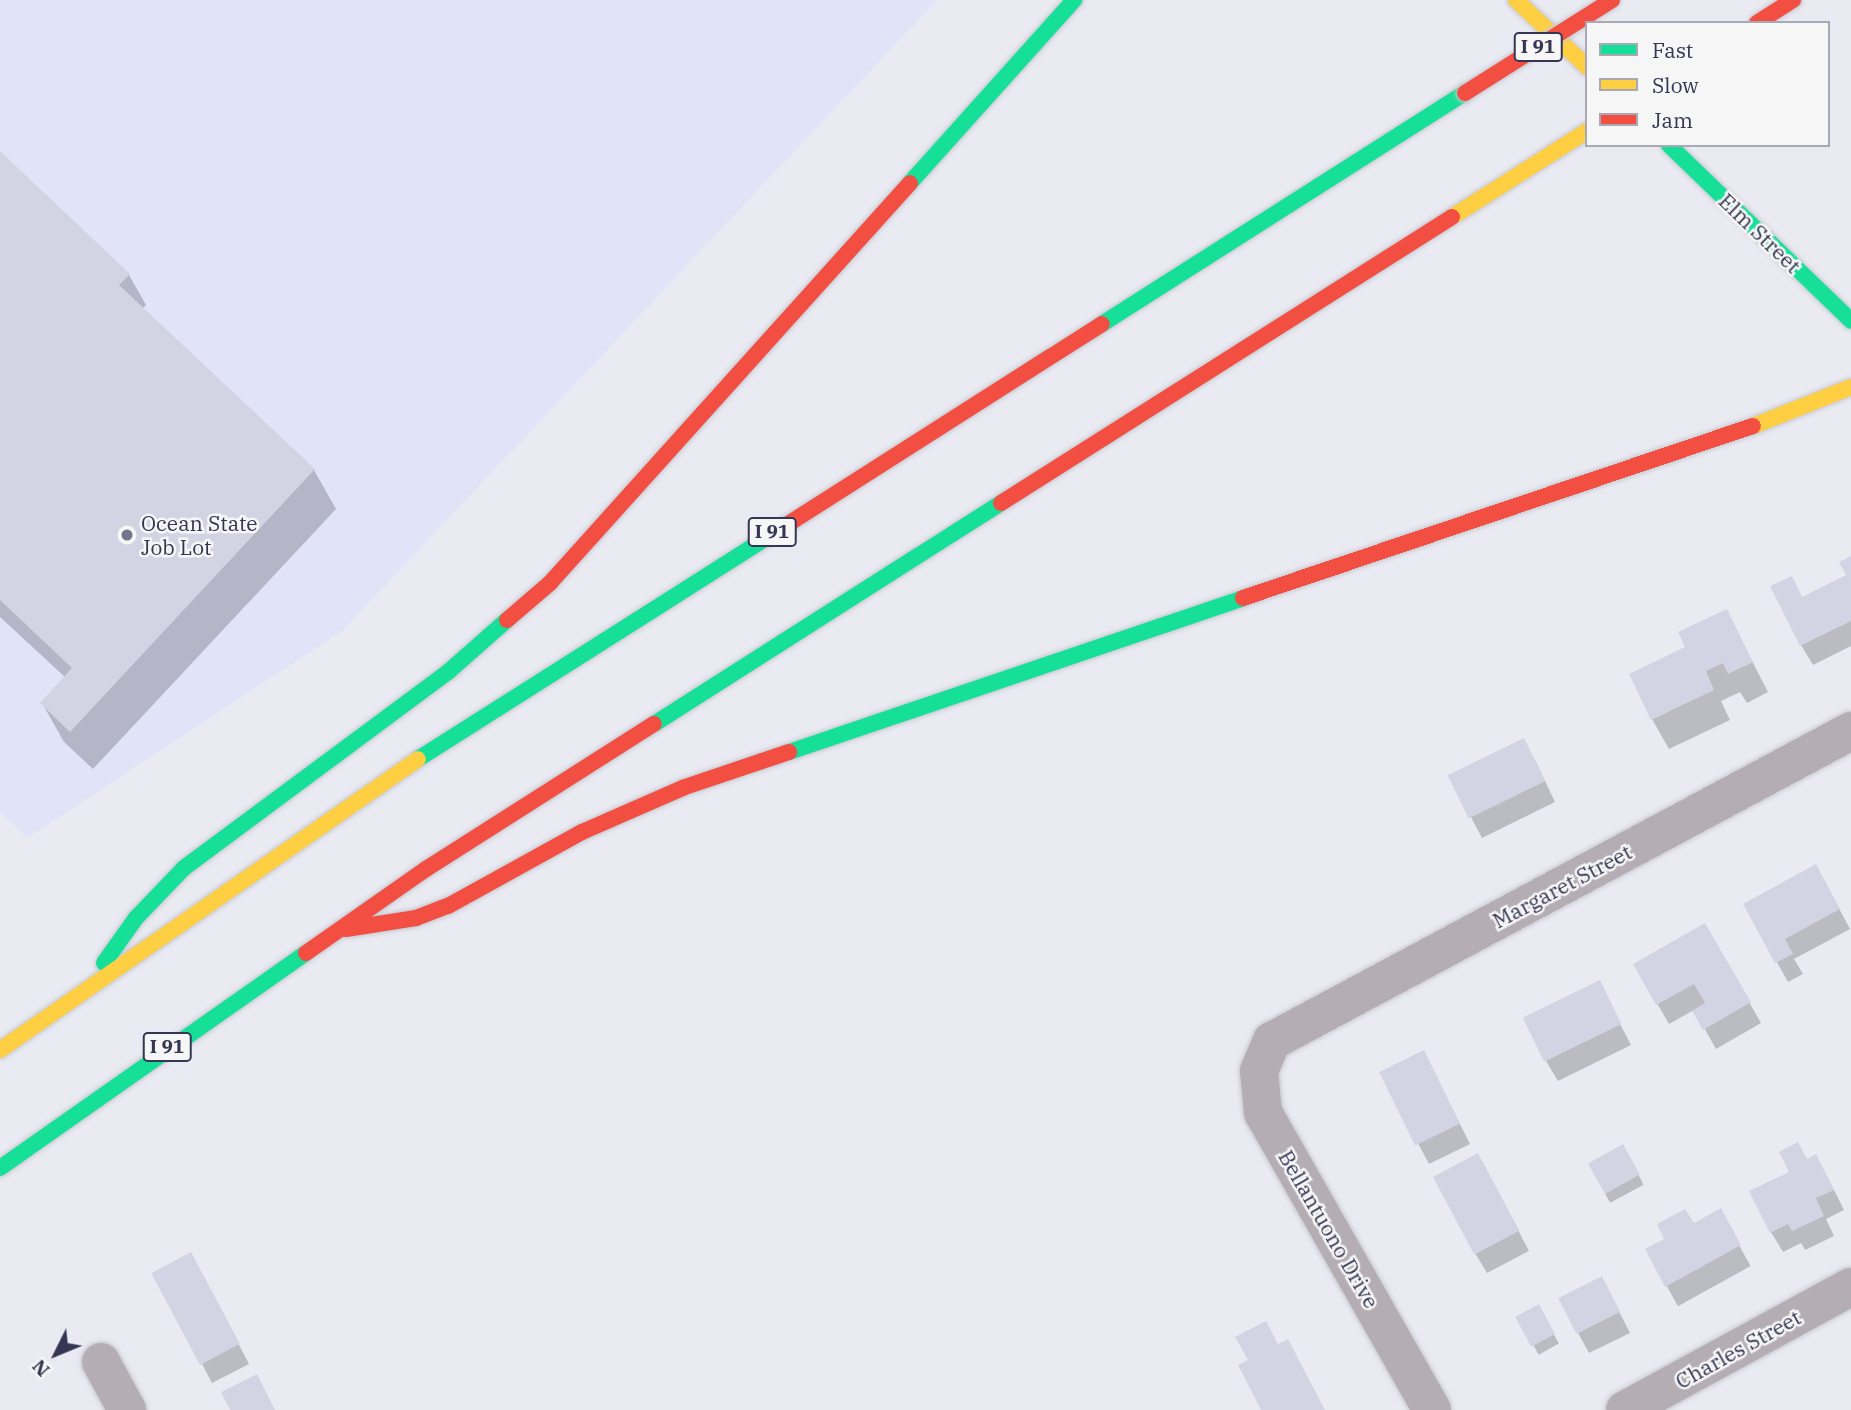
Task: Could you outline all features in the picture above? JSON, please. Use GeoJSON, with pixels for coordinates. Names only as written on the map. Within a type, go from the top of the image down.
{"type":"FeatureCollection","features":[{"type":"Feature","properties":{"kind":"main road"},"geometry":{"type":"LineString","coordinates":[[89,986],[136,918],[184,868],[448,672],[567,566],[1074,0]]}},
{"type":"Feature","properties":{"kind":"main road"},"geometry":{"type":"LineString","coordinates":[[1516,0],[1585,65]]}},
{"type":"Feature","properties":{"kind":"main road","name":"I 91"},"geometry":{"type":"LineString","coordinates":[[0,1050],[362,796],[526,688],[1612,0]]}},
{"type":"Feature","properties":{"kind":"main road"},"geometry":{"type":"LineString","coordinates":[[1760,21],[1793,0]]}},
{"type":"Feature","properties":{"kind":"main road","name":"I 91"},"geometry":{"type":"LineString","coordinates":[[0,1168],[337,930],[579,769],[1585,132]]}},
{"type":"Feature","properties":{"kind":"main road","name":"Elm Street"},"geometry":{"type":"LineString","coordinates":[[1671,147],[1851,321]]}},
{"type":"Feature","properties":{"kind":"main road"},"geometry":{"type":"LineString","coordinates":[[337,930],[393,923],[448,906],[582,832],[685,787],[1797,411],[1851,387]]}},
{"type":"Feature","properties":{"kind":"street","name":"Margaret Street"},"geometry":{"type":"LineString","coordinates":[[1272,1041],[1851,731]]}},
{"type":"Feature","properties":{"kind":"street","name":"Bellantuono Drive"},"geometry":{"type":"LineString","coordinates":[[1272,1041],[1259,1071],[1263,1113],[1432,1410]]}},
{"type":"Feature","properties":{"kind":"street","name":"Charles Street"},"geometry":{"type":"LineString","coordinates":[[1625,1410],[1851,1287]]}},
{"type":"Feature","properties":{"kind":"street"},"geometry":{"type":"LineString","coordinates":[[101,1362],[127,1410]]}},
{"type":"Feature","properties":{"kind":"shaded area"},"geometry":{"type":"Polygon","coordinates":[[[0,0],[937,0],[342,631],[27,838],[0,812],[0,0]]]}},
{"type":"Feature","properties":{"kind":"building","name":"Ocean State Job Lot"},"geometry":{"type":"Polygon","coordinates":[[[0,151],[130,274],[119,285],[315,469],[70,732],[40,703],[72,668],[0,600],[0,151]]]}},
{"type":"Feature","properties":{"kind":"building"},"geometry":{"type":"Polygon","coordinates":[[[1851,556],[1851,621],[1800,646],[1770,586],[1792,576],[1802,597],[1846,575],[1839,562],[1851,556]]]}},
{"type":"Feature","properties":{"kind":"building"},"geometry":{"type":"Polygon","coordinates":[[[1727,609],[1753,662],[1728,674],[1723,663],[1706,671],[1714,690],[1651,720],[1629,674],[1685,647],[1678,632],[1727,609]]]}},
{"type":"Feature","properties":{"kind":"building"},"geometry":{"type":"Polygon","coordinates":[[[1524,738],[1545,781],[1469,818],[1448,775],[1524,738]]]}},
{"type":"Feature","properties":{"kind":"building"},"geometry":{"type":"Polygon","coordinates":[[[1816,864],[1840,909],[1785,939],[1793,954],[1775,963],[1743,904],[1816,864]]]}},
{"type":"Feature","properties":{"kind":"building"},"geometry":{"type":"Polygon","coordinates":[[[1705,923],[1751,1002],[1703,1030],[1692,1011],[1705,1003],[1694,984],[1656,1005],[1633,964],[1705,923]]]}},
{"type":"Feature","properties":{"kind":"building"},"geometry":{"type":"Polygon","coordinates":[[[1600,980],[1621,1024],[1544,1062],[1523,1018],[1600,980]]]}},
{"type":"Feature","properties":{"kind":"building"},"geometry":{"type":"Polygon","coordinates":[[[1424,1050],[1460,1124],[1415,1146],[1379,1072],[1424,1050]]]}},
{"type":"Feature","properties":{"kind":"building"},"geometry":{"type":"Polygon","coordinates":[[[1798,1142],[1807,1159],[1816,1154],[1834,1190],[1816,1198],[1824,1216],[1792,1231],[1788,1224],[1770,1233],[1749,1191],[1789,1172],[1779,1152],[1798,1142]]]}},
{"type":"Feature","properties":{"kind":"building"},"geometry":{"type":"Polygon","coordinates":[[[1623,1144],[1640,1175],[1605,1194],[1588,1163],[1623,1144]]]}},
{"type":"Feature","properties":{"kind":"building"},"geometry":{"type":"Polygon","coordinates":[[[1478,1153],[1519,1231],[1474,1255],[1433,1177],[1478,1153]]]}},
{"type":"Feature","properties":{"kind":"building"},"geometry":{"type":"Polygon","coordinates":[[[1721,1208],[1741,1245],[1665,1287],[1645,1249],[1664,1239],[1657,1224],[1685,1209],[1694,1223],[1721,1208]]]}},
{"type":"Feature","properties":{"kind":"building"},"geometry":{"type":"Polygon","coordinates":[[[191,1252],[240,1344],[200,1365],[151,1273],[191,1252]]]}},
{"type":"Feature","properties":{"kind":"building"},"geometry":{"type":"Polygon","coordinates":[[[1602,1276],[1620,1312],[1577,1334],[1558,1298],[1602,1276]]]}},
{"type":"Feature","properties":{"kind":"building"},"geometry":{"type":"Polygon","coordinates":[[[1539,1304],[1555,1334],[1531,1347],[1515,1317],[1539,1304]]]}},
{"type":"Feature","properties":{"kind":"building"},"geometry":{"type":"Polygon","coordinates":[[[1266,1321],[1278,1344],[1288,1339],[1325,1410],[1261,1410],[1238,1365],[1248,1360],[1235,1337],[1266,1321]]]}},
{"type":"Feature","properties":{"kind":"building"},"geometry":{"type":"Polygon","coordinates":[[[257,1374],[275,1410],[230,1410],[221,1392],[257,1374]]]}},
{"type":"Feature","properties":{"kind":"traffic: fast"},"geometry":{"type":"LineString","coordinates":[[910,183],[1074,0]]}},
{"type":"Feature","properties":{"kind":"traffic: fast"},"geometry":{"type":"LineString","coordinates":[[1102,324],[1465,93]]}},
{"type":"Feature","properties":{"kind":"traffic: fast"},"geometry":{"type":"LineString","coordinates":[[1671,147],[1851,321]]}},
{"type":"Feature","properties":{"kind":"traffic: fast"},"geometry":{"type":"LineString","coordinates":[[654,724],[1001,503]]}},
{"type":"Feature","properties":{"kind":"traffic: fast"},"geometry":{"type":"LineString","coordinates":[[418,759],[777,531]]}},
{"type":"Feature","properties":{"kind":"traffic: fast"},"geometry":{"type":"LineString","coordinates":[[789,752],[1243,598]]}},
{"type":"Feature","properties":{"kind":"traffic: fast"},"geometry":{"type":"LineString","coordinates":[[104,963],[136,918],[184,868],[448,672],[507,620]]}},
{"type":"Feature","properties":{"kind":"traffic: fast"},"geometry":{"type":"LineString","coordinates":[[0,1168],[306,953]]}},
{"type":"Feature","properties":{"kind":"traffic: slow"},"geometry":{"type":"LineString","coordinates":[[1516,0],[1585,65]]}},
{"type":"Feature","properties":{"kind":"traffic: slow"},"geometry":{"type":"LineString","coordinates":[[1452,217],[1585,132]]}},
{"type":"Feature","properties":{"kind":"traffic: slow"},"geometry":{"type":"LineString","coordinates":[[1753,426],[1851,387]]}},
{"type":"Feature","properties":{"kind":"traffic: slow"},"geometry":{"type":"LineString","coordinates":[[0,1050],[418,759]]}},
{"type":"Feature","properties":{"kind":"traffic: jam"},"geometry":{"type":"LineString","coordinates":[[1465,93],[1612,0]]}},
{"type":"Feature","properties":{"kind":"traffic: jam"},"geometry":{"type":"LineString","coordinates":[[1760,21],[1793,0]]}},
{"type":"Feature","properties":{"kind":"traffic: jam"},"geometry":{"type":"LineString","coordinates":[[507,620],[550,583],[910,183]]}},
{"type":"Feature","properties":{"kind":"traffic: jam"},"geometry":{"type":"LineString","coordinates":[[1001,503],[1452,217]]}},
{"type":"Feature","properties":{"kind":"traffic: jam"},"geometry":{"type":"LineString","coordinates":[[777,531],[1102,324]]}},
{"type":"Feature","properties":{"kind":"traffic: jam"},"geometry":{"type":"LineString","coordinates":[[1243,598],[1753,426]]}},
{"type":"Feature","properties":{"kind":"traffic: jam"},"geometry":{"type":"LineString","coordinates":[[306,953],[426,869],[654,724]]}},
{"type":"Feature","properties":{"kind":"traffic: jam"},"geometry":{"type":"LineString","coordinates":[[346,929],[416,918],[448,906],[582,832],[685,787],[789,752]]}},
{"type":"Feature","properties":{"kind":"place","name":"Ocean State Job Lot"},"geometry":{"type":"Point","coordinates":[127,535]}}]}
